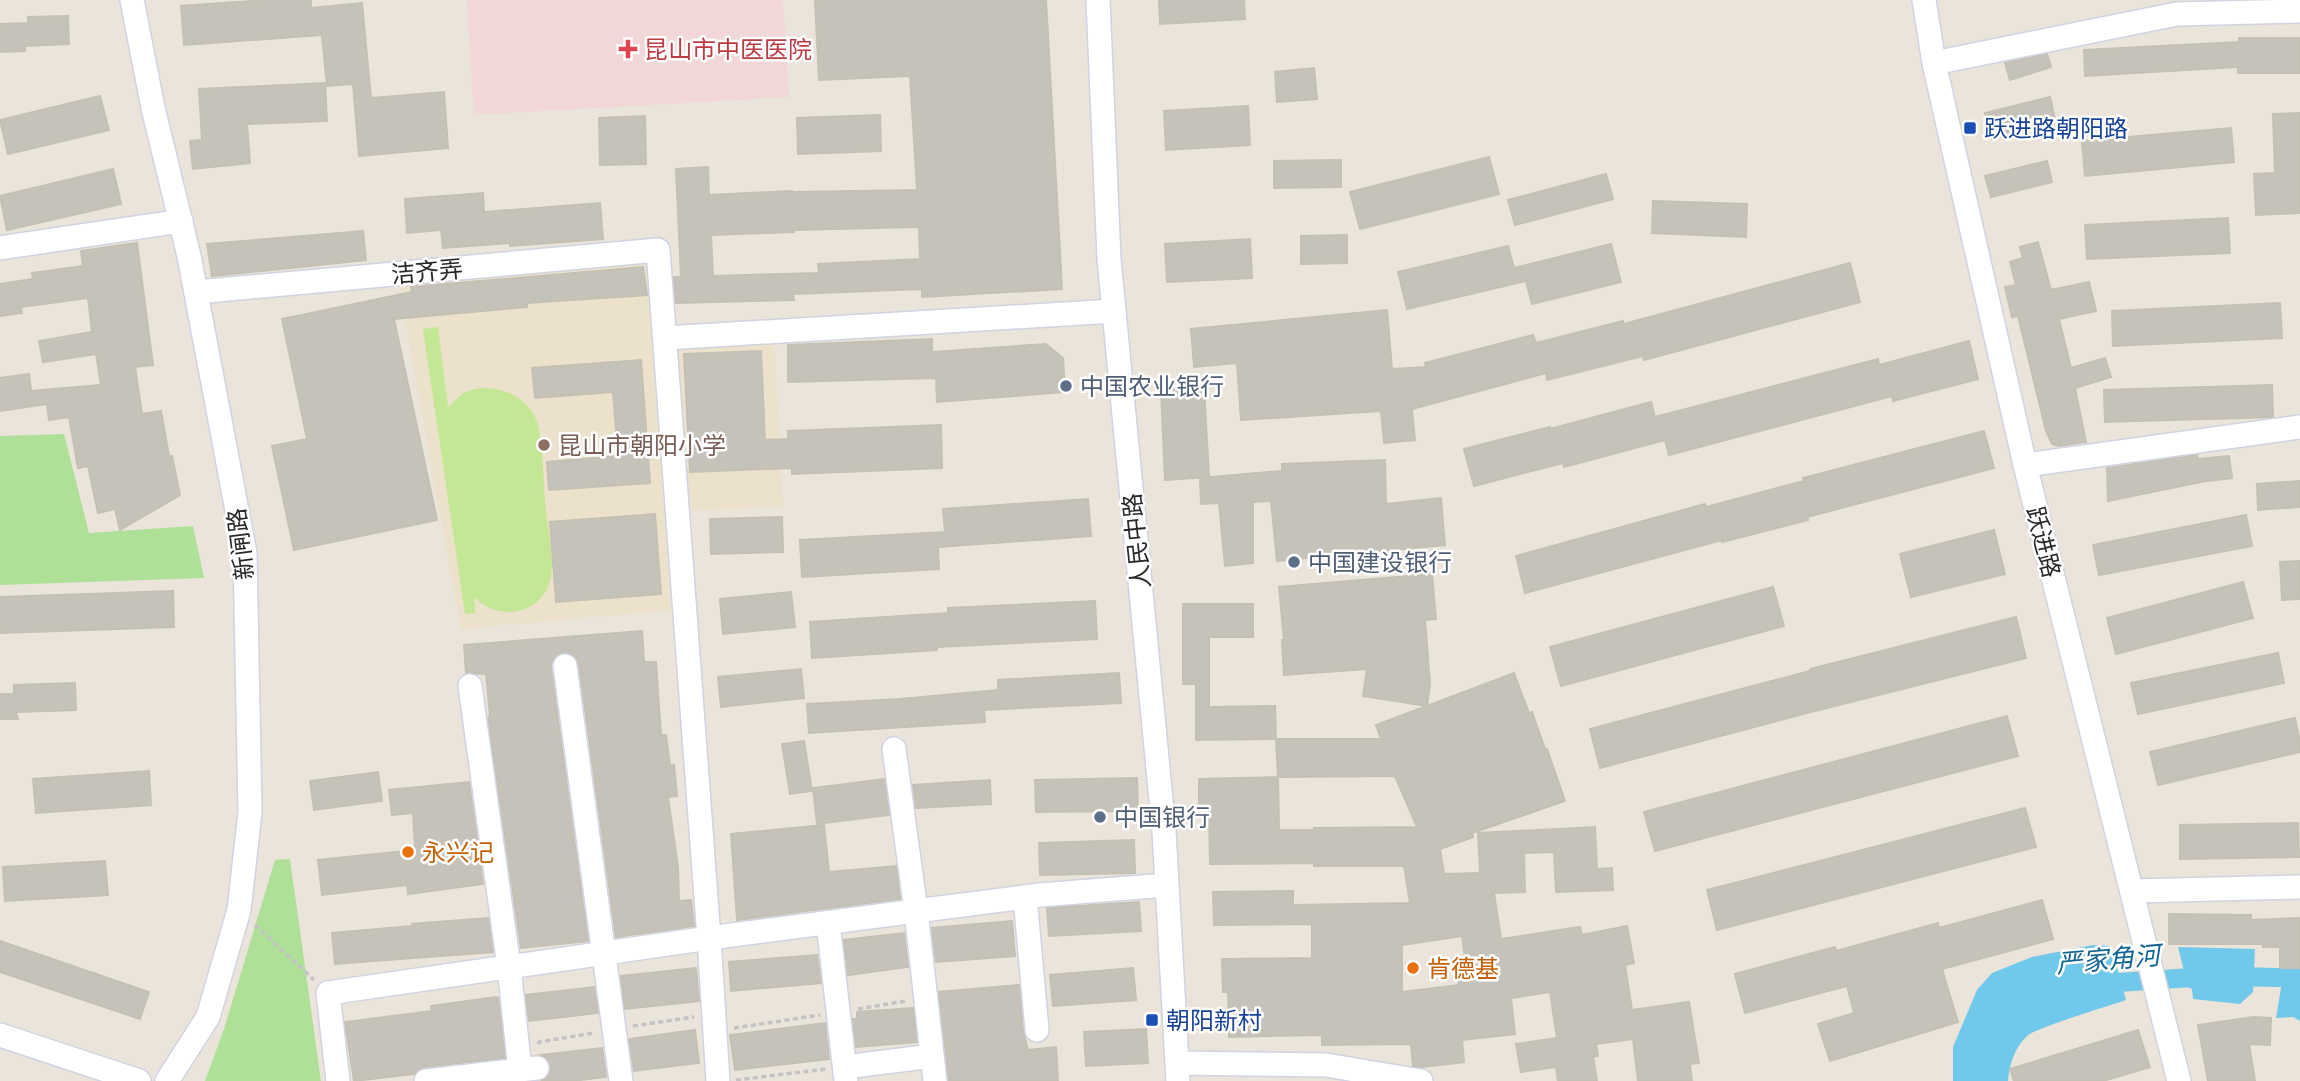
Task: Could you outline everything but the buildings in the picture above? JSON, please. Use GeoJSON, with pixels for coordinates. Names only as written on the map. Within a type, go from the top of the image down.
{"type":"FeatureCollection","features":[{"type":"Feature","properties":{"kind":"street","name":"新闸路"},"geometry":{"type":"LineString","coordinates":[[132,0],[153,108],[196,292],[245,553],[250,812],[239,910],[208,1017],[166,1081]]}},
{"type":"Feature","properties":{"kind":"street","name":"人民中路"},"geometry":{"type":"LineString","coordinates":[[1098,0],[1108,246],[1163,818],[1178,1072]]}},
{"type":"Feature","properties":{"kind":"street","name":"跃进路"},"geometry":{"type":"LineString","coordinates":[[1924,0],[1934,63],[2025,465],[2179,1081]]}},
{"type":"Feature","properties":{"kind":"street"},"geometry":{"type":"LineString","coordinates":[[1934,63],[2177,14],[2300,11]]}},
{"type":"Feature","properties":{"kind":"street"},"geometry":{"type":"LineString","coordinates":[[0,247],[181,221]]}},
{"type":"Feature","properties":{"kind":"street","name":"洁齐弄"},"geometry":{"type":"LineString","coordinates":[[196,292],[658,250],[666,338]]}},
{"type":"Feature","properties":{"kind":"street"},"geometry":{"type":"LineString","coordinates":[[718,1081],[666,338],[1114,311]]}},
{"type":"Feature","properties":{"kind":"street"},"geometry":{"type":"LineString","coordinates":[[2025,465],[2300,427]]}},
{"type":"Feature","properties":{"kind":"street"},"geometry":{"type":"LineString","coordinates":[[565,666],[621,1081]]}},
{"type":"Feature","properties":{"kind":"street"},"geometry":{"type":"LineString","coordinates":[[426,1081],[529,1069],[509,967],[470,686]]}},
{"type":"Feature","properties":{"kind":"street"},"geometry":{"type":"LineString","coordinates":[[894,749],[916,911],[934,1081]]}},
{"type":"Feature","properties":{"kind":"street"},"geometry":{"type":"LineString","coordinates":[[338,1081],[328,993],[916,911],[1025,897],[1167,885]]}},
{"type":"Feature","properties":{"kind":"street"},"geometry":{"type":"LineString","coordinates":[[2132,891],[2300,887]]}},
{"type":"Feature","properties":{"kind":"street"},"geometry":{"type":"LineString","coordinates":[[1025,897],[1037,1030]]}},
{"type":"Feature","properties":{"kind":"street"},"geometry":{"type":"LineString","coordinates":[[828,923],[846,1074],[932,1056]]}},
{"type":"Feature","properties":{"kind":"street"},"geometry":{"type":"LineString","coordinates":[[0,1035],[139,1081]]}},
{"type":"Feature","properties":{"kind":"street"},"geometry":{"type":"LineString","coordinates":[[1178,1072],[1326,1065],[1421,1081]]}},
{"type":"Feature","properties":{"kind":"path"},"geometry":{"type":"LineString","coordinates":[[239,910],[328,993]]}},
{"type":"Feature","properties":{"kind":"path"},"geometry":{"type":"LineString","coordinates":[[730,1081],[846,1074]]}},
{"type":"Feature","properties":{"kind":"shaded area","name":"昆山市中医医院"},"geometry":{"type":"Polygon","coordinates":[[[467,0],[783,0],[789,97],[474,115],[467,0]]]}},
{"type":"Feature","properties":{"kind":"shaded area","name":"昆山市朝阳小学"},"geometry":{"type":"Polygon","coordinates":[[[646,260],[671,610],[461,629],[398,281],[646,260]]]}},
{"type":"Feature","properties":{"kind":"shaded area"},"geometry":{"type":"Polygon","coordinates":[[[774,340],[783,506],[685,511],[676,345],[774,340]]]}},
{"type":"Feature","properties":{"kind":"green space"},"geometry":{"type":"Polygon","coordinates":[[[438,327],[448,407],[464,393],[474,389],[497,389],[527,405],[538,425],[551,549],[551,578],[543,596],[535,604],[515,612],[493,609],[474,597],[475,613],[465,614],[423,329],[438,327]]]}},
{"type":"Feature","properties":{"kind":"green space"},"geometry":{"type":"Polygon","coordinates":[[[64,434],[89,533],[193,526],[204,578],[0,585],[0,436],[64,434]]]}},
{"type":"Feature","properties":{"kind":"green space"},"geometry":{"type":"Polygon","coordinates":[[[290,859],[321,1081],[205,1081],[224,1029],[275,860],[290,859]]]}},
{"type":"Feature","properties":{"kind":"water"},"geometry":{"type":"Polygon","coordinates":[[[2093,945],[2111,946],[2126,1000],[2027,1036],[2013,1057],[2008,1081],[1953,1081],[1953,1047],[1977,990],[1992,973],[2032,957],[2093,945]]]}},
{"type":"Feature","properties":{"kind":"water"},"geometry":{"type":"Polygon","coordinates":[[[2178,947],[2255,949],[2253,992],[2240,1004],[2193,999],[2178,947]]]}},
{"type":"Feature","properties":{"kind":"water"},"geometry":{"type":"Polygon","coordinates":[[[2284,970],[2300,970],[2300,1021],[2293,1017],[2276,1018],[2284,970]]]}},
{"type":"Feature","properties":{"kind":"waterway","name":"严家角河"},"geometry":{"type":"LineString","coordinates":[[2095,984],[2215,976],[2300,978]]}},
{"type":"Feature","properties":{"kind":"place","name":"昆山市中医医院"},"geometry":{"type":"Point","coordinates":[628,49]}},
{"type":"Feature","properties":{"kind":"place","name":"跃进路朝阳路"},"geometry":{"type":"Point","coordinates":[1970,128]}},
{"type":"Feature","properties":{"kind":"place","name":"中国农业银行"},"geometry":{"type":"Point","coordinates":[1066,386]}},
{"type":"Feature","properties":{"kind":"place","name":"昆山市朝阳小学"},"geometry":{"type":"Point","coordinates":[544,445]}},
{"type":"Feature","properties":{"kind":"place","name":"中国建设银行"},"geometry":{"type":"Point","coordinates":[1294,562]}},
{"type":"Feature","properties":{"kind":"place","name":"中国银行"},"geometry":{"type":"Point","coordinates":[1100,817]}},
{"type":"Feature","properties":{"kind":"place","name":"永兴记"},"geometry":{"type":"Point","coordinates":[408,852]}},
{"type":"Feature","properties":{"kind":"place","name":"肯德基"},"geometry":{"type":"Point","coordinates":[1413,968]}},
{"type":"Feature","properties":{"kind":"place","name":"朝阳新村"},"geometry":{"type":"Point","coordinates":[1152,1020]}}]}
